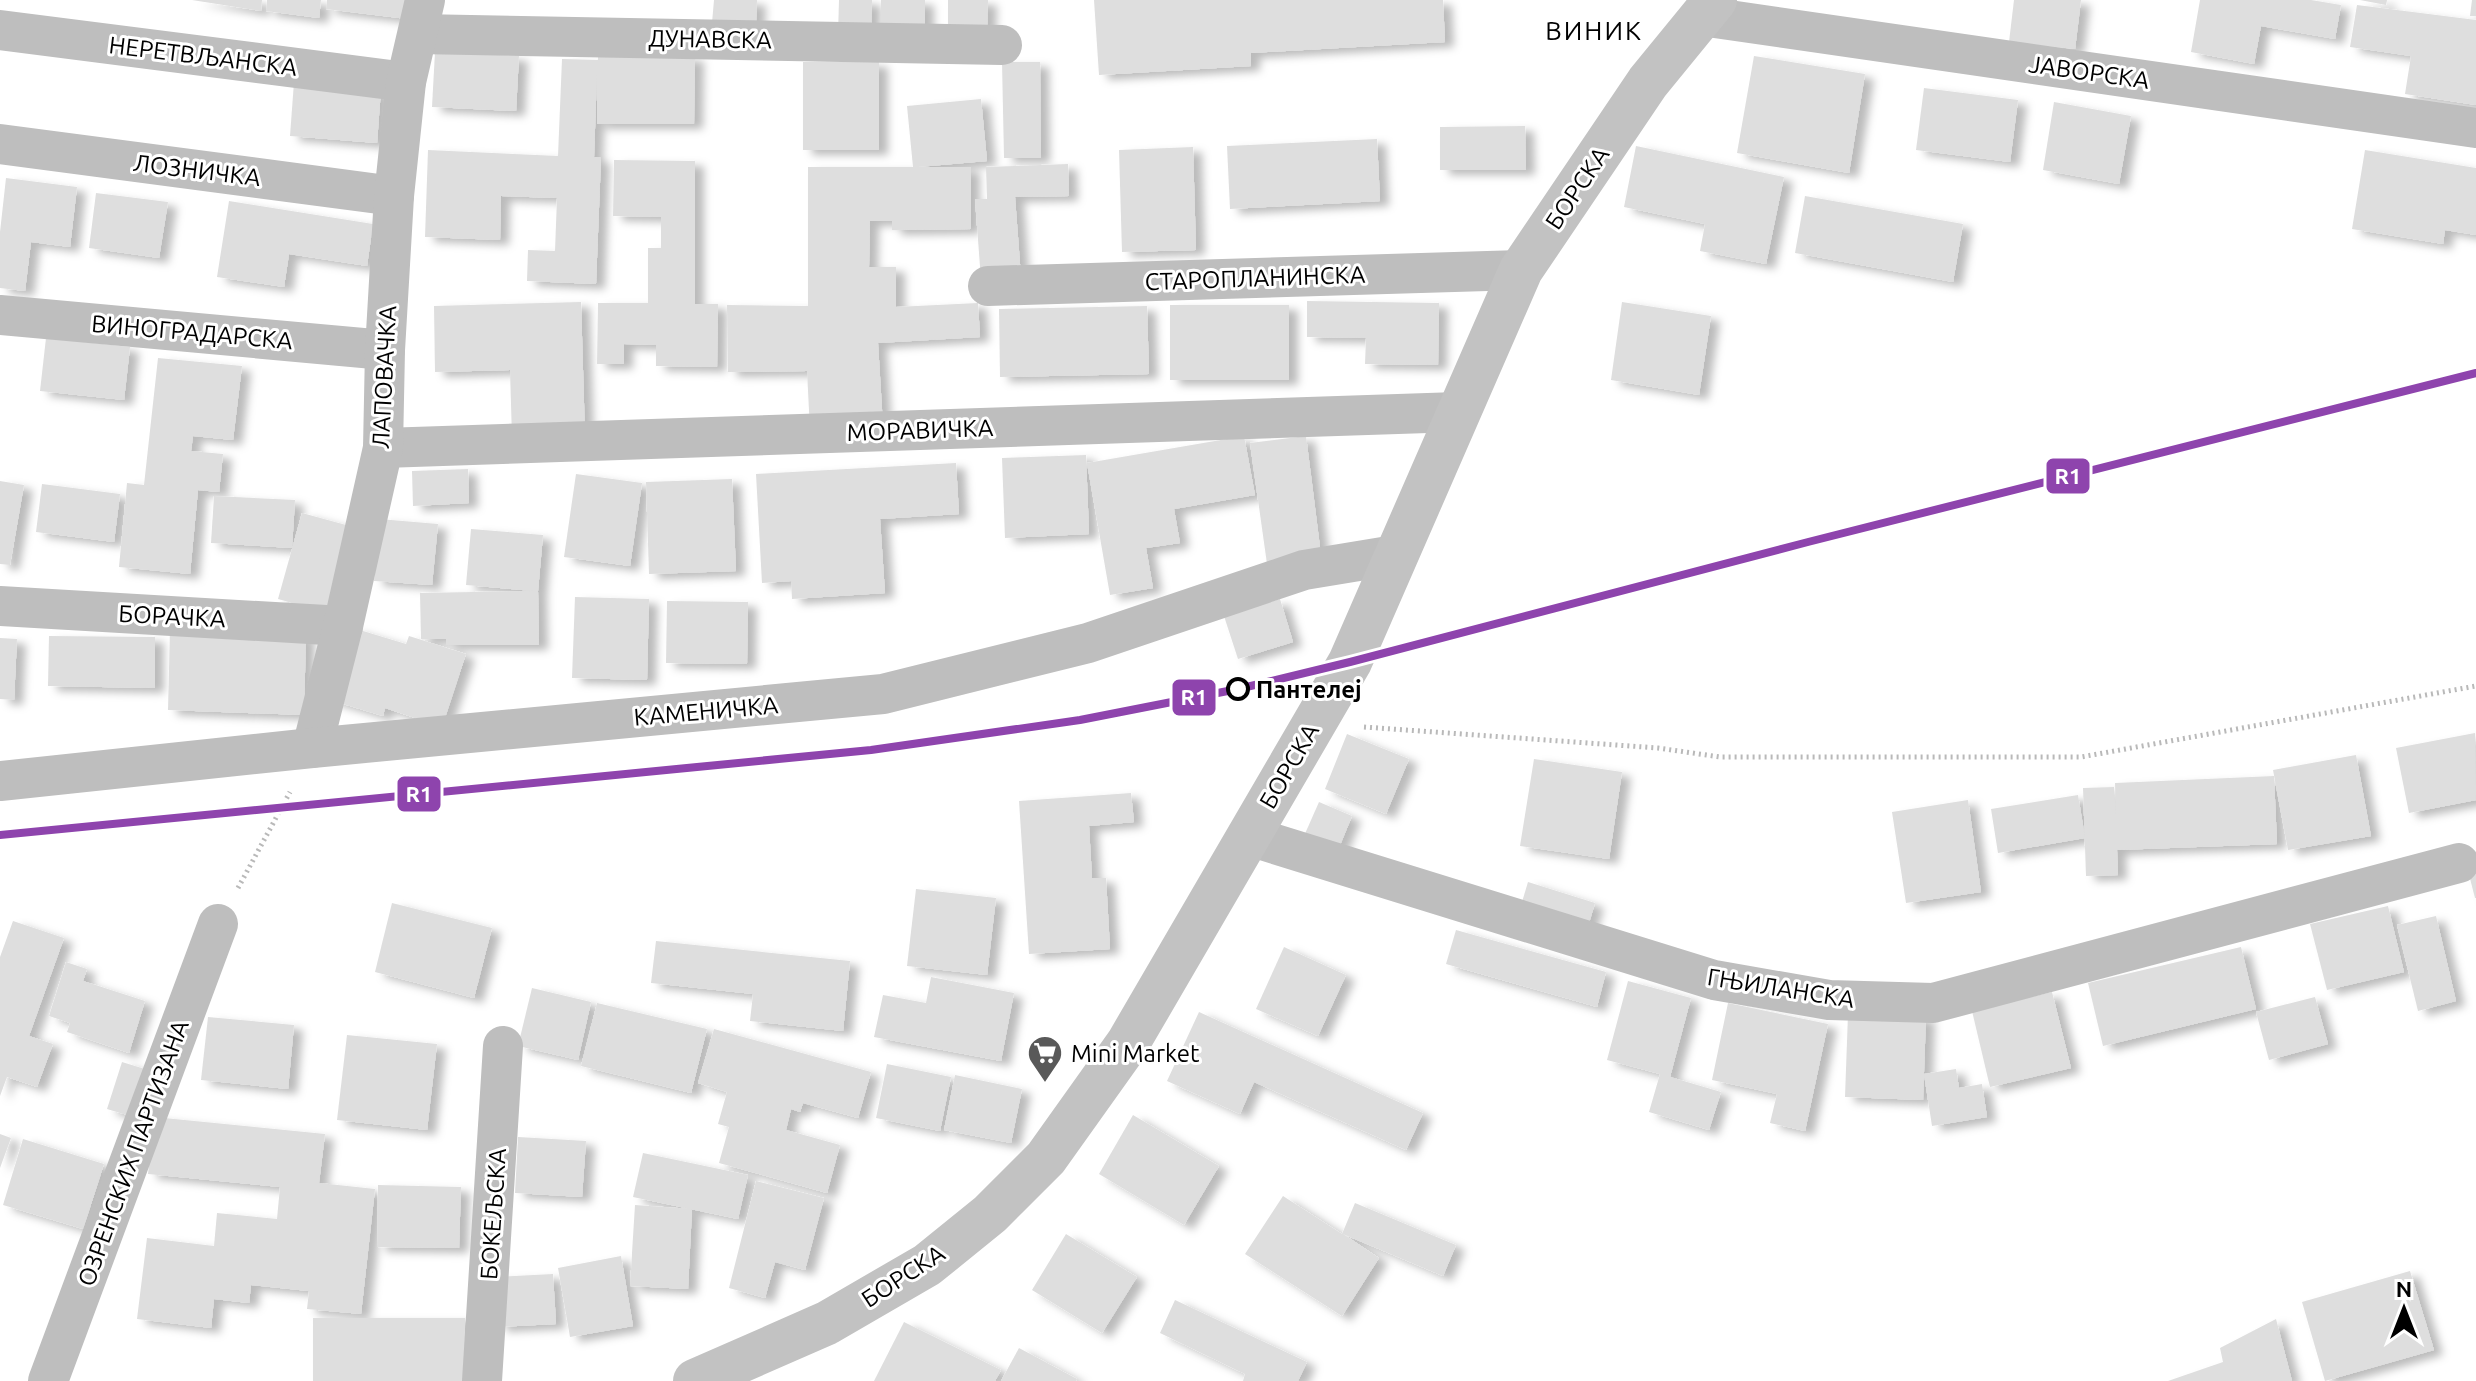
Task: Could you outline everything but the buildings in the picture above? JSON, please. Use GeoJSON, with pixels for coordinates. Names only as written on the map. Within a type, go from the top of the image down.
{"type":"FeatureCollection","features":[{"type":"Feature","properties":{"kind":"street","name":"ЈАВОРСКА"},"geometry":{"type":"LineString","coordinates":[[1708,8],[2476,128]]}},
{"type":"Feature","properties":{"kind":"street","name":"БОРСКА"},"geometry":{"type":"LineString","coordinates":[[712,1379],[827,1323],[927,1265],[990,1214],[1046,1158],[1128,1043],[1350,662],[1521,270],[1648,82],[1708,8]]}},
{"type":"Feature","properties":{"kind":"street","name":"ДУНАВСКА"},"geometry":{"type":"LineString","coordinates":[[421,17],[1002,45]]}},
{"type":"Feature","properties":{"kind":"street","name":"ЛАПОВАЧКА"},"geometry":{"type":"LineString","coordinates":[[312,748],[383,448],[394,196],[406,82],[421,17]]}},
{"type":"Feature","properties":{"kind":"street","name":"НЕРЕТВЉАНСКА"},"geometry":{"type":"LineString","coordinates":[[0,30],[406,82]]}},
{"type":"Feature","properties":{"kind":"street","name":"ЛОЗНИЧКА"},"geometry":{"type":"LineString","coordinates":[[0,144],[394,196]]}},
{"type":"Feature","properties":{"kind":"street","name":"СТАРОПЛАНИНСКА"},"geometry":{"type":"LineString","coordinates":[[988,286],[1521,270]]}},
{"type":"Feature","properties":{"kind":"street","name":"ВИНОГРАДАРСКА"},"geometry":{"type":"LineString","coordinates":[[0,315],[385,350]]}},
{"type":"Feature","properties":{"kind":"street","name":"МОРАВИЧКА"},"geometry":{"type":"LineString","coordinates":[[383,448],[1458,412]]}},
{"type":"Feature","properties":{"kind":"street","name":"КАМЕНИЧКА"},"geometry":{"type":"LineString","coordinates":[[0,781],[883,694],[1088,643],[1304,570],[1395,555]]}},
{"type":"Feature","properties":{"kind":"street","name":"БОРАЧКА"},"geometry":{"type":"LineString","coordinates":[[0,606],[343,626]]}},
{"type":"Feature","properties":{"kind":"street","name":"ГЊИЛАНСКА"},"geometry":{"type":"LineString","coordinates":[[1249,836],[1714,980],[1829,1000],[1933,1003],[2459,863]]}},
{"type":"Feature","properties":{"kind":"street","name":"ОЗРЕНСКИХ ПАРТИЗАНА"},"geometry":{"type":"LineString","coordinates":[[48,1381],[218,924]]}},
{"type":"Feature","properties":{"kind":"street","name":"БОКЕЉСКА"},"geometry":{"type":"LineString","coordinates":[[482,1381],[503,1046]]}},
{"type":"Feature","properties":{"kind":"path"},"geometry":{"type":"LineString","coordinates":[[1315,722],[1658,748],[1720,757],[2081,757],[2476,686]]}},
{"type":"Feature","properties":{"kind":"path"},"geometry":{"type":"LineString","coordinates":[[218,924],[312,748]]}},
{"type":"Feature","properties":{"kind":"transit line","name":"R1"},"geometry":{"type":"LineString","coordinates":[[0,835],[871,750],[1080,720],[1238,689],[1350,662],[2476,373]]}},
{"type":"Feature","properties":{"kind":"place","name":"Пантелеј"},"geometry":{"type":"Point","coordinates":[1238,689]}},
{"type":"Feature","properties":{"kind":"place","name":"Mini Market"},"geometry":{"type":"Point","coordinates":[1045,1084]}},
{"type":"Feature","properties":{"kind":"district","name":"ВИНИК"},"geometry":{"type":"Point","coordinates":[1594,30]}}]}
